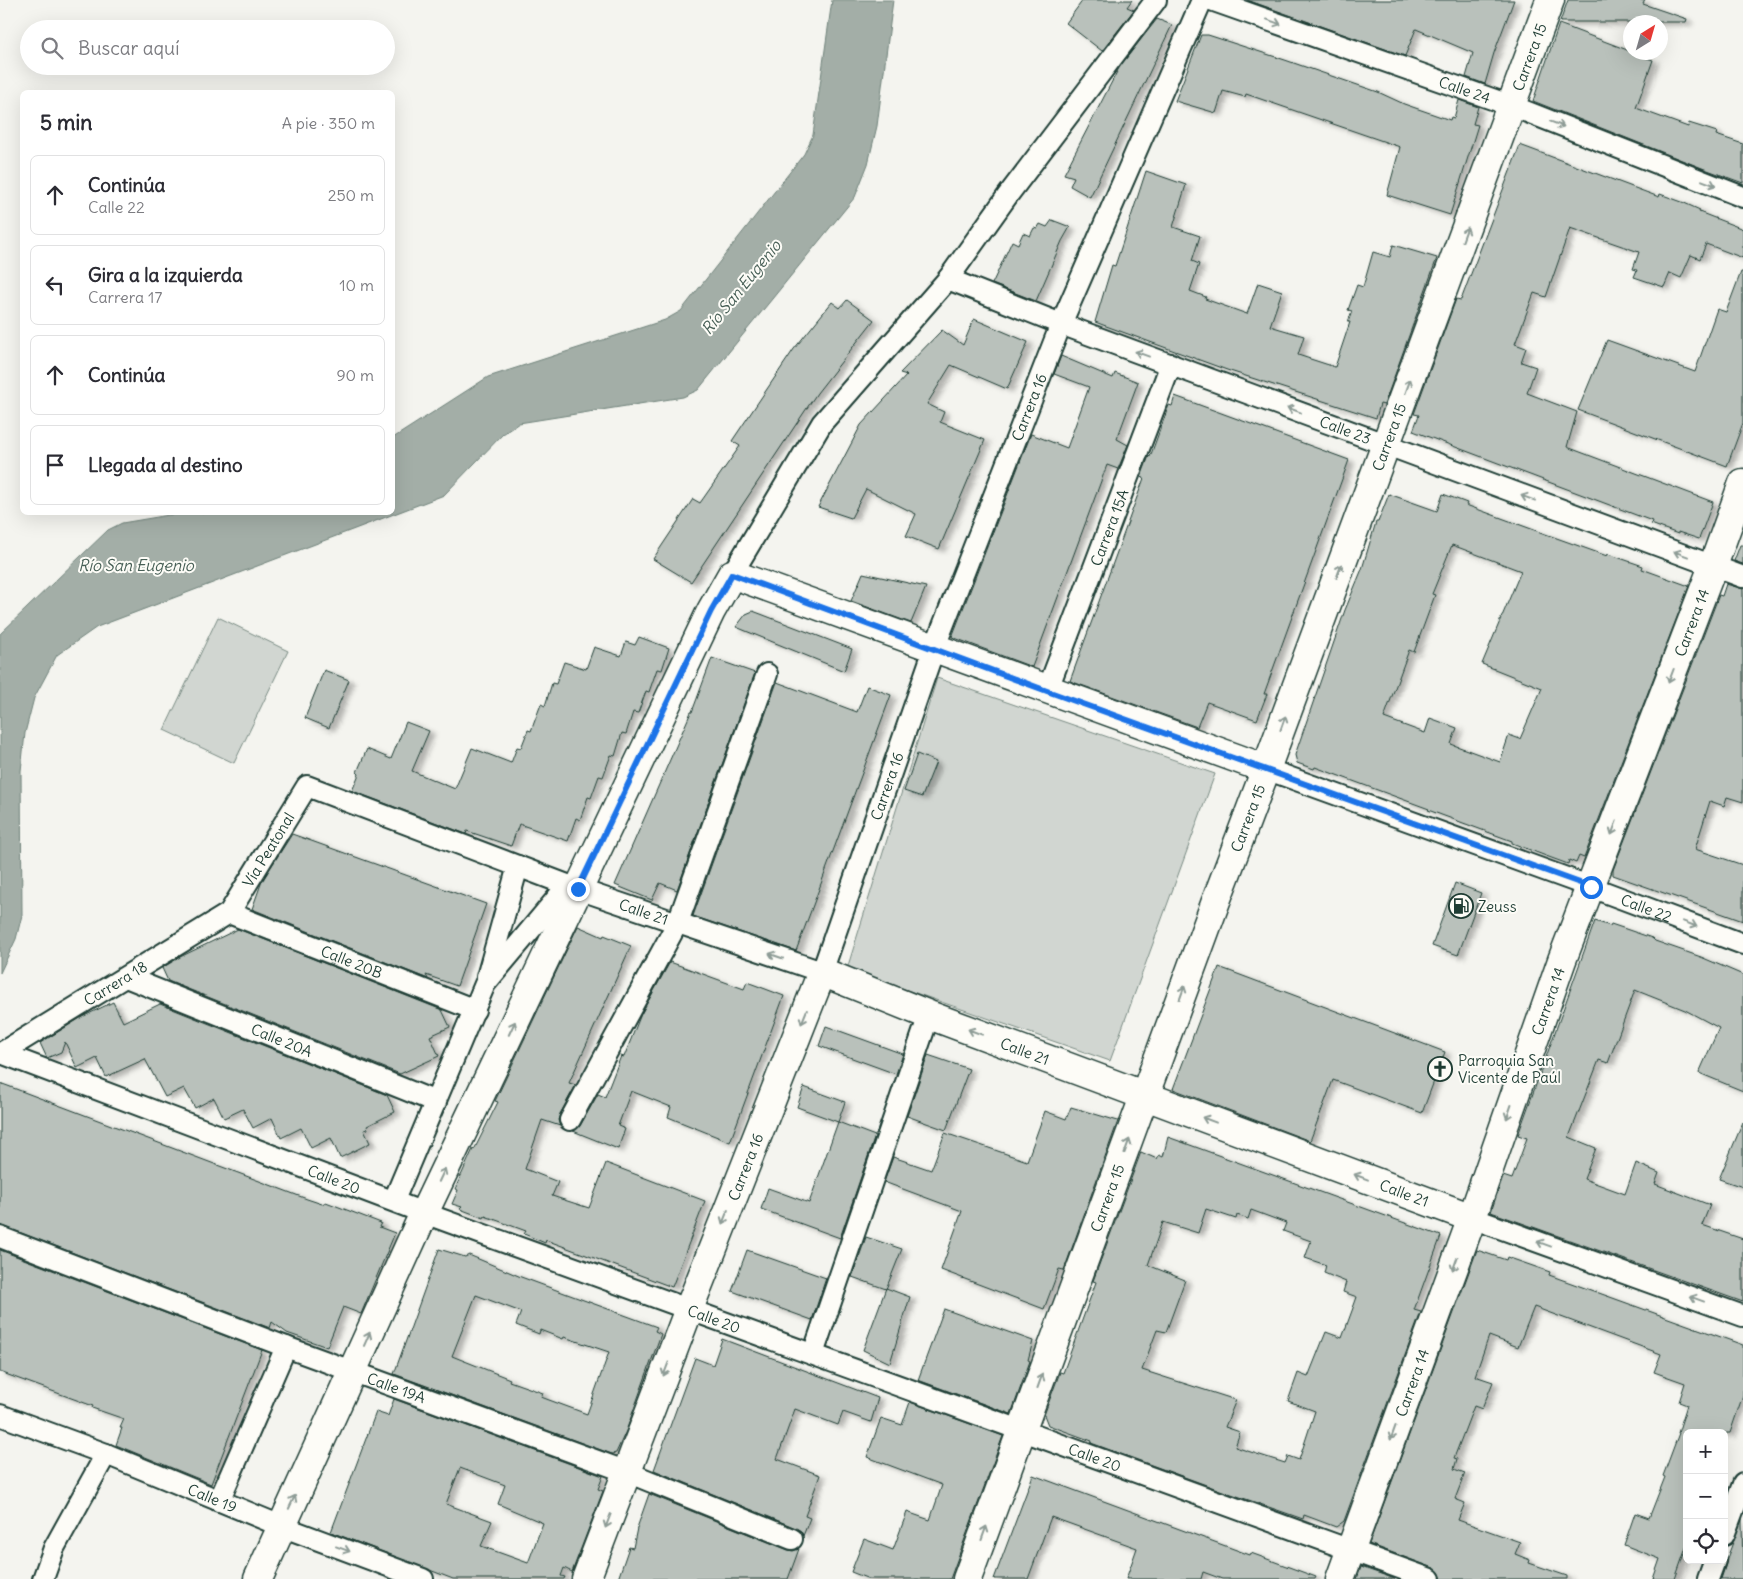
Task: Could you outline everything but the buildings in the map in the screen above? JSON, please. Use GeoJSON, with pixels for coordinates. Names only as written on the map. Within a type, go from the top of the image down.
{"type":"FeatureCollection","features":[{"type":"Feature","properties":{"kind":"main road","name":"Carrera 15"},"geometry":{"type":"LineString","coordinates":[[967,1579],[1550,0]]}},
{"type":"Feature","properties":{"kind":"main road","name":"Carrera 14"},"geometry":{"type":"LineString","coordinates":[[1340,1579],[1472,1218],[1562,960],[1743,483]]}},
{"type":"Feature","properties":{"kind":"main road"},"geometry":{"type":"LineString","coordinates":[[258,1579],[573,887],[711,611],[732,574]]}},
{"type":"Feature","properties":{"kind":"main road","name":"Calle 22"},"geometry":{"type":"LineString","coordinates":[[732,574],[1047,691],[1266,769]]}},
{"type":"Feature","properties":{"kind":"main road","name":"Calle 21"},"geometry":{"type":"LineString","coordinates":[[822,972],[1145,1096],[1472,1218]]}},
{"type":"Feature","properties":{"kind":"main road","name":"Carrera 16"},"geometry":{"type":"LineString","coordinates":[[586,1579],[689,1309],[822,972]]}},
{"type":"Feature","properties":{"kind":"street"},"geometry":{"type":"LineString","coordinates":[[732,574],[822,423],[948,279],[1008,195],[1156,0]]}},
{"type":"Feature","properties":{"kind":"street","name":"Carrera 16"},"geometry":{"type":"LineString","coordinates":[[822,972],[934,649],[1061,324],[1202,0]]}},
{"type":"Feature","properties":{"kind":"street","name":"Calle 24"},"geometry":{"type":"LineString","coordinates":[[1211,0],[1512,106],[1743,197]]}},
{"type":"Feature","properties":{"kind":"street","name":"Calle 23"},"geometry":{"type":"LineString","coordinates":[[948,279],[1061,324],[1743,577]]}},
{"type":"Feature","properties":{"kind":"street","name":"Carrera 15A"},"geometry":{"type":"LineString","coordinates":[[1047,691],[1170,364]]}},
{"type":"Feature","properties":{"kind":"street"},"geometry":{"type":"LineString","coordinates":[[570,1120],[678,922],[767,674]]}},
{"type":"Feature","properties":{"kind":"street","name":"Calle 22"},"geometry":{"type":"LineString","coordinates":[[1266,769],[1743,944]]}},
{"type":"Feature","properties":{"kind":"street","name":"Calle 21"},"geometry":{"type":"LineString","coordinates":[[306,786],[573,887],[822,972]]}},
{"type":"Feature","properties":{"kind":"street","name":"Vía Peatonal"},"geometry":{"type":"LineString","coordinates":[[229,913],[306,786]]}},
{"type":"Feature","properties":{"kind":"street"},"geometry":{"type":"LineString","coordinates":[[394,1200],[485,984],[518,866]]}},
{"type":"Feature","properties":{"kind":"street"},"geometry":{"type":"LineString","coordinates":[[485,984],[573,887]]}},
{"type":"Feature","properties":{"kind":"street","name":"Carrera 18"},"geometry":{"type":"LineString","coordinates":[[1,1055],[229,913]]}},
{"type":"Feature","properties":{"kind":"street","name":"Calle 20B"},"geometry":{"type":"LineString","coordinates":[[229,913],[475,1010]]}},
{"type":"Feature","properties":{"kind":"street","name":"Calle 20A"},"geometry":{"type":"LineString","coordinates":[[126,977],[436,1102]]}},
{"type":"Feature","properties":{"kind":"street"},"geometry":{"type":"LineString","coordinates":[[814,1354],[929,1014]]}},
{"type":"Feature","properties":{"kind":"street","name":"Calle 20"},"geometry":{"type":"LineString","coordinates":[[1,1055],[394,1200],[424,1213],[1430,1579]]}},
{"type":"Feature","properties":{"kind":"street","name":"Calle 21"},"geometry":{"type":"LineString","coordinates":[[1472,1218],[1743,1316]]}},
{"type":"Feature","properties":{"kind":"street","name":"Calle 19A"},"geometry":{"type":"LineString","coordinates":[[0,1237],[286,1347],[627,1472],[792,1539]]}},
{"type":"Feature","properties":{"kind":"street"},"geometry":{"type":"LineString","coordinates":[[219,1501],[286,1347]]}},
{"type":"Feature","properties":{"kind":"street","name":"Calle 19"},"geometry":{"type":"LineString","coordinates":[[0,1415],[106,1454],[281,1526],[423,1579]]}},
{"type":"Feature","properties":{"kind":"street"},"geometry":{"type":"LineString","coordinates":[[43,1579],[54,1548],[106,1454]]}},
{"type":"Feature","properties":{"kind":"street"},"geometry":{"type":"LineString","coordinates":[[1728,1524],[1743,1484]]}},
{"type":"Feature","properties":{"kind":"street"},"geometry":{"type":"LineString","coordinates":[[1708,1579],[1714,1564]]}},
{"type":"Feature","properties":{"kind":"shaded area"},"geometry":{"type":"Polygon","coordinates":[[[218,617],[288,651],[234,763],[164,730],[218,617]]]}},
{"type":"Feature","properties":{"kind":"shaded area"},"geometry":{"type":"Polygon","coordinates":[[[937,678],[1215,774],[1110,1061],[847,969],[937,678]]]}},
{"type":"Feature","properties":{"kind":"water","name":"Río San Eugenio"},"geometry":{"type":"Polygon","coordinates":[[[832,0],[893,0],[877,126],[868,164],[855,197],[698,390],[683,397],[519,423],[503,434],[444,495],[395,514],[395,437],[488,377],[665,320],[681,311],[804,154],[813,135],[832,0]]]}},
{"type":"Feature","properties":{"kind":"water","name":"Río San Eugenio"},"geometry":{"type":"Polygon","coordinates":[[[169,515],[391,515],[97,627],[57,655],[34,698],[25,733],[21,771],[22,915],[16,939],[0,973],[0,634],[108,530],[122,523],[169,515]]]}},
{"type":"Feature","properties":{"kind":"place","name":"Zeuss"},"geometry":{"type":"Point","coordinates":[1461,906]}},
{"type":"Feature","properties":{"kind":"place","name":"Parroquia San Vicente de Paúl"},"geometry":{"type":"Point","coordinates":[1440,1069]}},
{"type":"Feature","properties":{"kind":"route"},"geometry":{"type":"LineString","coordinates":[[578,889],[711,611],[732,574],[1047,691],[1591,887]]}}]}
